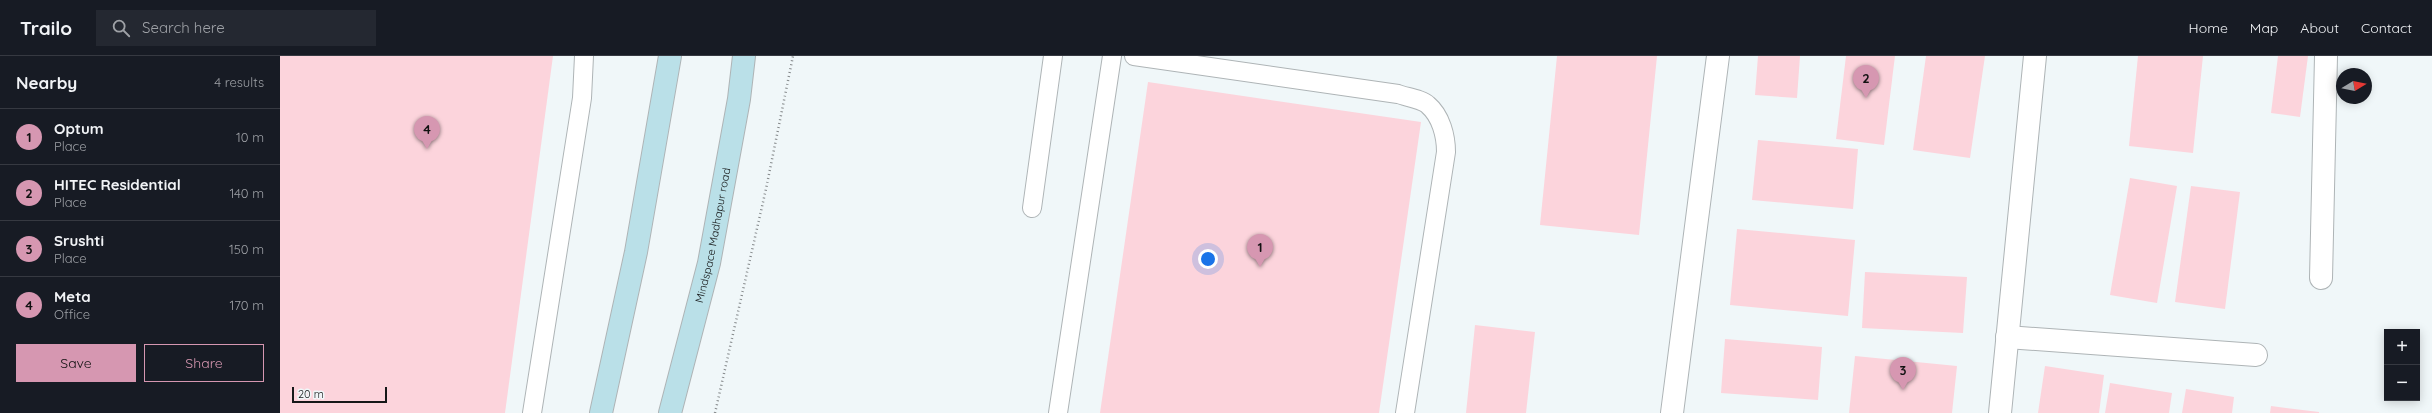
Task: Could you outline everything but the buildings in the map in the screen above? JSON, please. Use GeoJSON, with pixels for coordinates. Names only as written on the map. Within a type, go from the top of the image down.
{"type":"FeatureCollection","features":[{"type":"Feature","properties":{"kind":"street"},"geometry":{"type":"LineString","coordinates":[[601,413],[636,252],[670,56]]}},
{"type":"Feature","properties":{"kind":"street","name":"Mindspace Madhapur road"},"geometry":{"type":"LineString","coordinates":[[670,413],[709,263],[739,99],[744,56]]}},
{"type":"Feature","properties":{"kind":"street"},"geometry":{"type":"LineString","coordinates":[[1672,413],[1718,56]]}},
{"type":"Feature","properties":{"kind":"street"},"geometry":{"type":"LineString","coordinates":[[2000,413],[2035,56]]}},
{"type":"Feature","properties":{"kind":"street"},"geometry":{"type":"LineString","coordinates":[[2321,278],[2326,56]]}},
{"type":"Feature","properties":{"kind":"street"},"geometry":{"type":"LineString","coordinates":[[2007,337],[2256,355]]}},
{"type":"Feature","properties":{"kind":"lane"},"geometry":{"type":"LineString","coordinates":[[532,413],[582,98],[584,56]]}},
{"type":"Feature","properties":{"kind":"lane"},"geometry":{"type":"LineString","coordinates":[[1032,208],[1053,56]]}},
{"type":"Feature","properties":{"kind":"lane"},"geometry":{"type":"LineString","coordinates":[[1058,413],[1112,56]]}},
{"type":"Feature","properties":{"kind":"lane"},"geometry":{"type":"LineString","coordinates":[[1134,56],[1398,94],[1428,104],[1444,132],[1446,152],[1405,413]]}},
{"type":"Feature","properties":{"kind":"path"},"geometry":{"type":"LineString","coordinates":[[714,413],[766,189],[793,56]]}},
{"type":"Feature","properties":{"kind":"place","name":"HITEC Residential"},"geometry":{"type":"Point","coordinates":[1866,98]}},
{"type":"Feature","properties":{"kind":"place","name":"Meta"},"geometry":{"type":"Point","coordinates":[427,149]}},
{"type":"Feature","properties":{"kind":"place","name":"Optum"},"geometry":{"type":"Point","coordinates":[1260,267]}},
{"type":"Feature","properties":{"kind":"place","name":"Srushti"},"geometry":{"type":"Point","coordinates":[1903,390]}}]}
